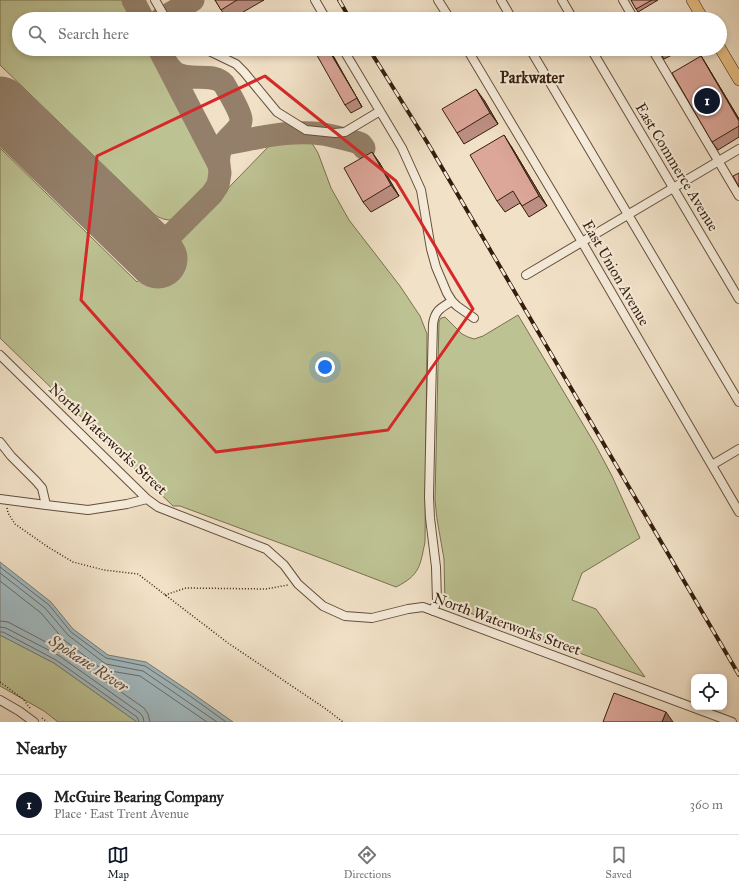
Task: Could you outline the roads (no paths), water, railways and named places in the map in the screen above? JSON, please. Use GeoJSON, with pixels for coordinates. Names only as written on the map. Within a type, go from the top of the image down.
{"type":"FeatureCollection","features":[{"type":"Feature","properties":{"kind":"main road"},"geometry":{"type":"LineString","coordinates":[[692,0],[698,12]]}},
{"type":"Feature","properties":{"kind":"main road"},"geometry":{"type":"LineString","coordinates":[[725,56],[739,80]]}},
{"type":"Feature","properties":{"kind":"street"},"geometry":{"type":"LineString","coordinates":[[155,0],[162,12]]}},
{"type":"Feature","properties":{"kind":"street"},"geometry":{"type":"LineString","coordinates":[[315,0],[322,12]]}},
{"type":"Feature","properties":{"kind":"street"},"geometry":{"type":"LineString","coordinates":[[438,0],[446,12]]}},
{"type":"Feature","properties":{"kind":"street"},"geometry":{"type":"LineString","coordinates":[[501,0],[508,12]]}},
{"type":"Feature","properties":{"kind":"street"},"geometry":{"type":"LineString","coordinates":[[562,0],[569,12]]}},
{"type":"Feature","properties":{"kind":"street"},"geometry":{"type":"LineString","coordinates":[[623,0],[630,12]]}},
{"type":"Feature","properties":{"kind":"street"},"geometry":{"type":"LineString","coordinates":[[219,56],[236,64],[278,112],[306,130],[335,133],[345,132],[380,111]]}},
{"type":"Feature","properties":{"kind":"street"},"geometry":{"type":"LineString","coordinates":[[347,56],[402,148],[421,190],[431,249],[443,284],[452,301],[474,318]]}},
{"type":"Feature","properties":{"kind":"street","name":"East Union Avenue"},"geometry":{"type":"LineString","coordinates":[[472,56],[739,512]]}},
{"type":"Feature","properties":{"kind":"street"},"geometry":{"type":"LineString","coordinates":[[534,56],[739,402]]}},
{"type":"Feature","properties":{"kind":"street","name":"East Commerce Avenue"},"geometry":{"type":"LineString","coordinates":[[595,56],[739,299]]}},
{"type":"Feature","properties":{"kind":"street"},"geometry":{"type":"LineString","coordinates":[[656,56],[739,196]]}},
{"type":"Feature","properties":{"kind":"street"},"geometry":{"type":"LineString","coordinates":[[526,275],[739,149]]}},
{"type":"Feature","properties":{"kind":"street"},"geometry":{"type":"LineString","coordinates":[[433,611],[437,601],[436,567],[429,497],[433,324],[438,310],[452,301]]}},
{"type":"Feature","properties":{"kind":"street","name":"North Waterworks Street"},"geometry":{"type":"LineString","coordinates":[[0,355],[158,507],[266,549],[284,565],[298,584],[323,606],[345,616],[372,618],[408,609],[424,607],[691,706]]}},
{"type":"Feature","properties":{"kind":"street"},"geometry":{"type":"LineString","coordinates":[[0,442],[11,456],[42,488],[46,505]]}},
{"type":"Feature","properties":{"kind":"street"},"geometry":{"type":"LineString","coordinates":[[712,465],[739,449]]}},
{"type":"Feature","properties":{"kind":"street"},"geometry":{"type":"LineString","coordinates":[[2,499],[88,510],[148,499]]}},
{"type":"Feature","properties":{"kind":"street"},"geometry":{"type":"LineString","coordinates":[[0,700],[36,719]]}},
{"type":"Feature","properties":{"kind":"street","name":"North Waterworks Street"},"geometry":{"type":"LineString","coordinates":[[702,710],[719,720],[732,722]]}},
{"type":"Feature","properties":{"kind":"water","name":"Spokane River"},"geometry":{"type":"Polygon","coordinates":[[[0,562],[51,602],[73,629],[108,655],[146,662],[233,722],[137,722],[54,663],[0,635],[0,562]]]}},
{"type":"Feature","properties":{"kind":"railway"},"geometry":{"type":"LineString","coordinates":[[339,0],[346,12]]}},
{"type":"Feature","properties":{"kind":"railway"},"geometry":{"type":"LineString","coordinates":[[373,56],[427,142],[739,675]]}},
{"type":"Feature","properties":{"kind":"place","name":"McGuire Bearing Company"},"geometry":{"type":"Point","coordinates":[707,101]}},
{"type":"Feature","properties":{"kind":"district","name":"Parkwater"},"geometry":{"type":"Point","coordinates":[532,77]}}]}
